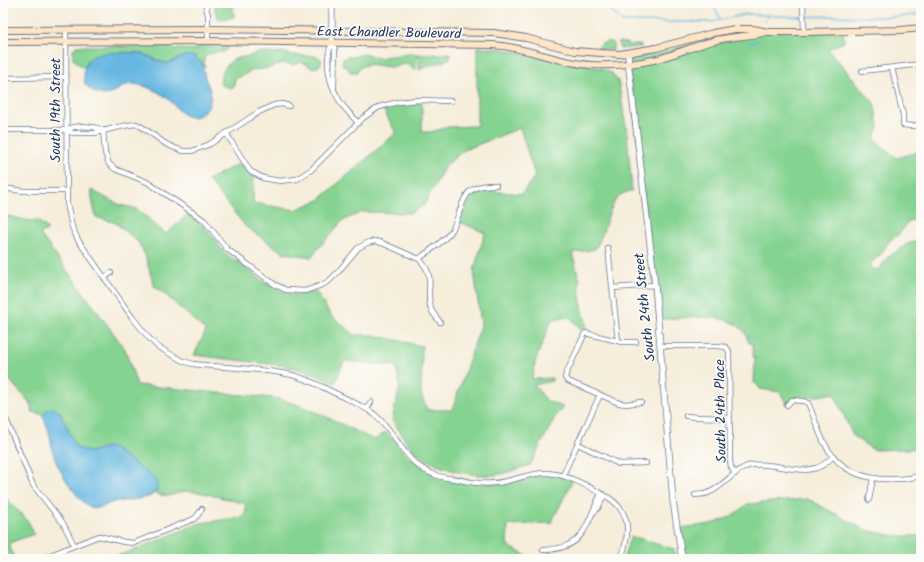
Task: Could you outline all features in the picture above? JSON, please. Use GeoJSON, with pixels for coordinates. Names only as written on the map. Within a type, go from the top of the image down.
{"type":"FeatureCollection","features":[{"type":"Feature","properties":{"kind":"main road","name":"East Chandler Boulevard"},"geometry":{"type":"LineString","coordinates":[[3,30],[208,29],[499,33],[526,38],[575,51],[601,54],[628,53],[656,48],[730,30],[753,29],[768,32],[804,32],[901,30],[921,28]]}},
{"type":"Feature","properties":{"kind":"main road","name":"East Chandler Boulevard"},"geometry":{"type":"LineString","coordinates":[[3,42],[208,41],[502,46],[526,50],[574,63],[601,65],[629,64],[659,58],[719,40],[752,36],[768,32]]}},
{"type":"Feature","properties":{"kind":"street"},"geometry":{"type":"LineString","coordinates":[[205,3],[208,14],[208,41]]}},
{"type":"Feature","properties":{"kind":"street"},"geometry":{"type":"LineString","coordinates":[[332,3],[332,43],[329,50],[329,79],[338,99],[358,123]]}},
{"type":"Feature","properties":{"kind":"street"},"geometry":{"type":"LineString","coordinates":[[803,3],[804,32]]}},
{"type":"Feature","properties":{"kind":"street","name":"South 19th Street"},"geometry":{"type":"LineString","coordinates":[[66,30],[67,191],[68,208],[72,227],[83,249],[148,336],[158,347],[183,361],[204,365],[275,372],[292,375],[317,384],[367,409],[382,421],[389,429],[411,460],[420,467],[440,476],[475,484],[487,484],[507,481],[532,474],[547,473],[563,475]]}},
{"type":"Feature","properties":{"kind":"street","name":"South 24th Street"},"geometry":{"type":"LineString","coordinates":[[628,53],[655,285],[674,501],[682,559]]}},
{"type":"Feature","properties":{"kind":"street"},"geometry":{"type":"LineString","coordinates":[[862,71],[921,64]]}},
{"type":"Feature","properties":{"kind":"street"},"geometry":{"type":"LineString","coordinates":[[892,68],[903,116],[903,125],[921,125]]}},
{"type":"Feature","properties":{"kind":"street"},"geometry":{"type":"LineString","coordinates":[[3,78],[66,77]]}},
{"type":"Feature","properties":{"kind":"street"},"geometry":{"type":"LineString","coordinates":[[226,134],[250,171],[264,178],[280,181],[297,179],[311,170],[358,123],[373,111],[391,103],[418,100],[451,101]]}},
{"type":"Feature","properties":{"kind":"street"},"geometry":{"type":"LineString","coordinates":[[3,130],[67,130],[71,127],[95,127],[103,130],[136,124],[166,144],[183,151],[192,151],[201,148],[226,134],[259,112],[274,105],[282,104],[289,106]]}},
{"type":"Feature","properties":{"kind":"street"},"geometry":{"type":"LineString","coordinates":[[103,130],[104,153],[109,164],[115,169],[151,184],[204,220],[227,249],[274,284],[286,290],[305,291],[322,286],[334,276],[358,248],[375,241],[419,259],[428,270],[430,277],[429,302],[433,313],[440,322]]}},
{"type":"Feature","properties":{"kind":"street"},"geometry":{"type":"LineString","coordinates":[[419,259],[447,236],[452,230],[463,199],[468,194],[479,186],[485,184],[496,185]]}},
{"type":"Feature","properties":{"kind":"street"},"geometry":{"type":"LineString","coordinates":[[3,188],[23,191],[67,191]]}},
{"type":"Feature","properties":{"kind":"street"},"geometry":{"type":"LineString","coordinates":[[608,248],[618,341]]}},
{"type":"Feature","properties":{"kind":"street"},"geometry":{"type":"LineString","coordinates":[[104,278],[112,273]]}},
{"type":"Feature","properties":{"kind":"street"},"geometry":{"type":"LineString","coordinates":[[613,288],[655,285]]}},
{"type":"Feature","properties":{"kind":"street"},"geometry":{"type":"LineString","coordinates":[[636,342],[618,341],[585,333],[565,378],[568,381],[619,403],[626,404],[641,402]]}},
{"type":"Feature","properties":{"kind":"street","name":"South 24th Place"},"geometry":{"type":"LineString","coordinates":[[660,346],[718,346],[726,347],[729,351],[730,461],[731,467],[735,474]]}},
{"type":"Feature","properties":{"kind":"street"},"geometry":{"type":"LineString","coordinates":[[600,395],[563,475],[602,495],[618,506],[627,524],[628,535],[621,559]]}},
{"type":"Feature","properties":{"kind":"street"},"geometry":{"type":"LineString","coordinates":[[787,405],[792,400],[808,403],[820,434],[833,456],[846,468],[863,476],[873,478],[909,478],[921,476]]}},
{"type":"Feature","properties":{"kind":"street"},"geometry":{"type":"LineString","coordinates":[[367,409],[371,402]]}},
{"type":"Feature","properties":{"kind":"street"},"geometry":{"type":"LineString","coordinates":[[3,412],[33,485],[63,523],[74,545]]}},
{"type":"Feature","properties":{"kind":"street"},"geometry":{"type":"LineString","coordinates":[[686,416],[729,418]]}},
{"type":"Feature","properties":{"kind":"street"},"geometry":{"type":"LineString","coordinates":[[578,444],[619,464],[628,465],[646,463]]}},
{"type":"Feature","properties":{"kind":"street"},"geometry":{"type":"LineString","coordinates":[[695,495],[707,494],[744,468],[752,465],[802,470],[819,468],[833,456]]}},
{"type":"Feature","properties":{"kind":"street"},"geometry":{"type":"LineString","coordinates":[[868,500],[873,478]]}},
{"type":"Feature","properties":{"kind":"street"},"geometry":{"type":"LineString","coordinates":[[543,550],[558,550],[572,544],[581,536],[602,495]]}},
{"type":"Feature","properties":{"kind":"street"},"geometry":{"type":"LineString","coordinates":[[40,559],[100,536],[134,543],[194,519],[202,509]]}},
{"type":"Feature","properties":{"kind":"green space"},"geometry":{"type":"Polygon","coordinates":[[[215,3],[233,3],[234,17],[219,19],[215,11],[215,3]]]}},
{"type":"Feature","properties":{"kind":"green space"},"geometry":{"type":"Polygon","coordinates":[[[843,31],[844,42],[828,49],[874,103],[879,127],[874,139],[897,158],[921,151],[921,223],[913,220],[908,221],[898,235],[890,240],[881,254],[870,264],[873,269],[879,270],[887,258],[909,243],[921,241],[921,447],[911,449],[876,450],[872,449],[853,436],[834,393],[810,396],[804,400],[792,400],[787,405],[780,392],[760,389],[756,383],[754,383],[755,358],[753,357],[753,344],[749,343],[743,330],[734,323],[702,317],[658,320],[628,59],[661,53],[725,35],[749,32],[843,31]]]}},
{"type":"Feature","properties":{"kind":"green space"},"geometry":{"type":"Polygon","coordinates":[[[608,41],[613,43],[613,50],[596,49],[602,43],[606,43],[608,41]]]}},
{"type":"Feature","properties":{"kind":"green space"},"geometry":{"type":"Polygon","coordinates":[[[619,42],[629,45],[640,45],[642,47],[620,49],[619,42]]]}},
{"type":"Feature","properties":{"kind":"green space"},"geometry":{"type":"Polygon","coordinates":[[[77,46],[172,46],[175,49],[197,49],[199,46],[228,46],[228,48],[224,52],[206,55],[204,59],[205,67],[202,63],[178,58],[169,63],[165,63],[143,54],[136,53],[99,54],[85,66],[85,69],[73,59],[73,49],[77,46]]]}},
{"type":"Feature","properties":{"kind":"green space"},"geometry":{"type":"Polygon","coordinates":[[[477,47],[497,48],[600,68],[612,73],[618,81],[627,132],[632,191],[621,194],[612,206],[595,249],[572,253],[579,277],[580,297],[587,328],[582,331],[570,317],[552,319],[536,359],[532,379],[552,378],[552,381],[534,385],[547,401],[563,407],[562,410],[558,412],[530,465],[504,473],[491,475],[457,472],[435,464],[418,454],[410,446],[392,420],[400,386],[396,366],[344,361],[335,383],[307,371],[286,366],[194,355],[206,331],[154,286],[145,255],[138,242],[116,223],[96,217],[91,190],[120,205],[137,209],[166,234],[188,214],[204,226],[224,252],[264,282],[282,291],[297,295],[316,292],[332,317],[355,335],[374,335],[422,346],[421,394],[427,410],[452,410],[481,325],[474,270],[485,233],[460,222],[470,196],[481,190],[522,194],[535,176],[520,128],[464,150],[445,166],[424,205],[411,213],[362,212],[342,221],[311,257],[284,253],[246,227],[208,180],[240,163],[254,179],[253,203],[295,210],[319,200],[396,133],[383,109],[412,102],[422,102],[422,132],[431,132],[448,127],[477,126],[477,47]]]}},
{"type":"Feature","properties":{"kind":"green space"},"geometry":{"type":"Polygon","coordinates":[[[260,52],[276,54],[281,52],[292,55],[315,56],[320,58],[322,62],[318,67],[311,68],[301,62],[293,65],[282,63],[270,68],[253,70],[235,79],[234,86],[231,88],[221,85],[220,81],[222,74],[233,59],[260,52]]]}},
{"type":"Feature","properties":{"kind":"green space"},"geometry":{"type":"Polygon","coordinates":[[[412,53],[424,55],[430,53],[437,55],[447,53],[450,54],[450,58],[419,70],[419,57],[416,58],[416,69],[411,68],[407,63],[393,67],[368,65],[360,68],[357,72],[350,72],[347,67],[342,65],[343,59],[348,56],[351,57],[366,54],[378,58],[412,53]]]}},
{"type":"Feature","properties":{"kind":"green space"},"geometry":{"type":"Polygon","coordinates":[[[3,215],[35,222],[37,220],[48,229],[40,234],[125,349],[137,385],[274,398],[287,401],[326,416],[374,440],[386,432],[399,445],[404,453],[429,472],[487,484],[547,473],[573,480],[551,523],[508,525],[507,545],[528,557],[533,556],[537,559],[107,559],[132,551],[200,523],[242,517],[245,515],[246,506],[243,503],[203,493],[185,491],[168,496],[155,493],[149,497],[126,501],[116,501],[98,508],[89,506],[78,496],[57,464],[49,430],[43,415],[32,412],[31,404],[3,373],[3,215]]]}},
{"type":"Feature","properties":{"kind":"green space"},"geometry":{"type":"Polygon","coordinates":[[[3,486],[6,498],[28,521],[34,534],[9,543],[14,559],[3,559],[3,486]]]}},
{"type":"Feature","properties":{"kind":"green space"},"geometry":{"type":"Polygon","coordinates":[[[808,499],[865,530],[895,536],[921,536],[921,549],[917,558],[918,559],[687,559],[681,528],[712,524],[728,518],[747,504],[808,499]]]}},
{"type":"Feature","properties":{"kind":"green space"},"geometry":{"type":"Polygon","coordinates":[[[631,536],[674,549],[677,559],[623,559],[631,536]]]}},
{"type":"Feature","properties":{"kind":"water"},"geometry":{"type":"Polygon","coordinates":[[[105,53],[137,53],[160,62],[167,63],[189,55],[197,58],[201,62],[211,97],[206,110],[198,116],[189,117],[182,113],[164,96],[152,89],[134,84],[127,85],[115,92],[104,95],[94,92],[85,84],[85,67],[93,56],[105,53]]]}},
{"type":"Feature","properties":{"kind":"water"},"geometry":{"type":"Polygon","coordinates":[[[53,408],[60,412],[76,447],[89,452],[106,447],[113,448],[157,480],[157,491],[143,498],[114,502],[97,508],[89,506],[78,497],[55,460],[49,432],[43,415],[47,410],[53,408]]]}},
{"type":"Feature","properties":{"kind":"waterway"},"geometry":{"type":"LineString","coordinates":[[603,3],[623,22],[712,22],[747,14],[797,17],[897,17],[921,14]]}},
{"type":"Feature","properties":{"kind":"waterway"},"geometry":{"type":"LineString","coordinates":[[712,3],[721,20]]}},
{"type":"Feature","properties":{"kind":"waterway"},"geometry":{"type":"LineString","coordinates":[[765,21],[767,16]]}},
{"type":"Feature","properties":{"kind":"waterway"},"geometry":{"type":"LineString","coordinates":[[749,43],[757,40]]}}]}
